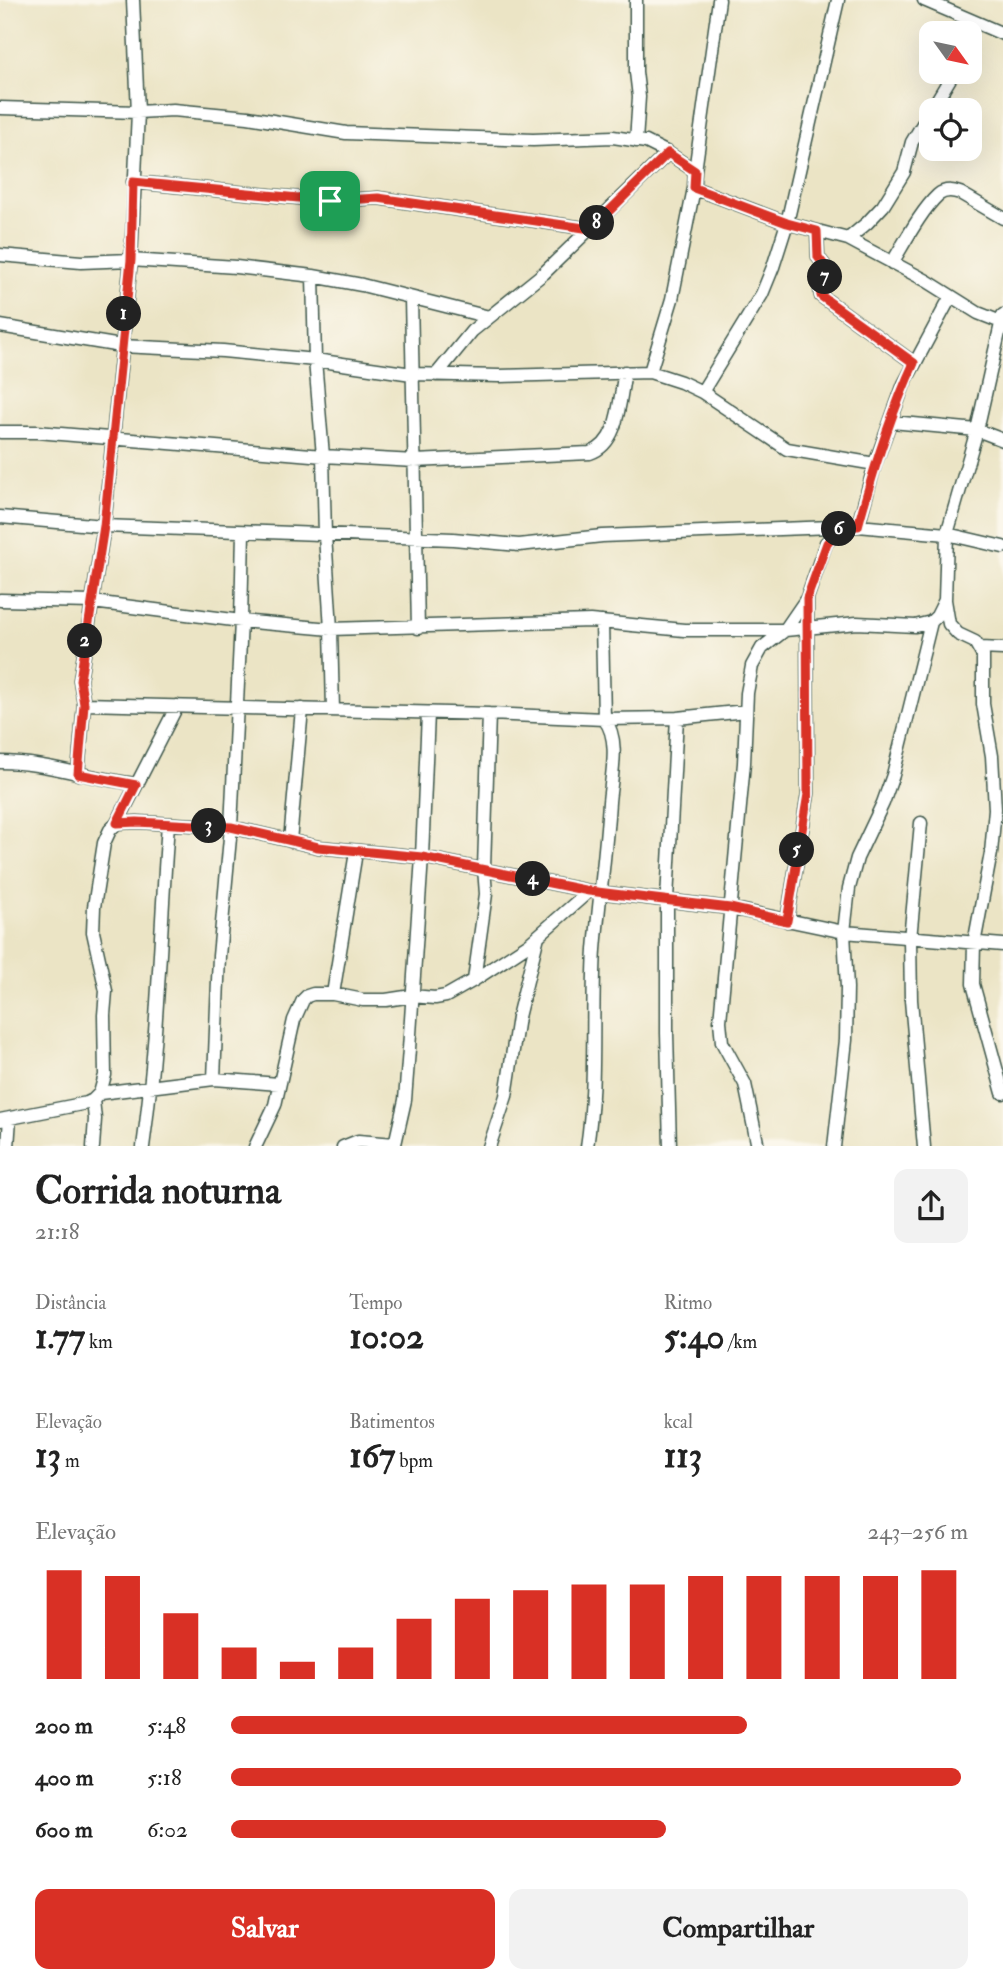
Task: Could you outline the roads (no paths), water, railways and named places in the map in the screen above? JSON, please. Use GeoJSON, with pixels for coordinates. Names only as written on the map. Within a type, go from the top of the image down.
{"type":"FeatureCollection","features":[{"type":"Feature","properties":{"kind":"street"},"geometry":{"type":"LineString","coordinates":[[78,774],[84,704],[80,680],[104,526],[131,260],[138,112],[133,0]]}},
{"type":"Feature","properties":{"kind":"street"},"geometry":{"type":"LineString","coordinates":[[636,0],[636,72],[639,97],[636,141]]}},
{"type":"Feature","properties":{"kind":"street"},"geometry":{"type":"LineString","coordinates":[[650,372],[672,299],[694,188],[719,0]]}},
{"type":"Feature","properties":{"kind":"street"},"geometry":{"type":"LineString","coordinates":[[702,393],[762,293],[773,267],[787,223],[838,0]]}},
{"type":"Feature","properties":{"kind":"street"},"geometry":{"type":"LineString","coordinates":[[924,0],[1003,34]]}},
{"type":"Feature","properties":{"kind":"street"},"geometry":{"type":"LineString","coordinates":[[848,239],[883,205],[904,172],[912,142],[947,84]]}},
{"type":"Feature","properties":{"kind":"street"},"geometry":{"type":"LineString","coordinates":[[0,108],[138,112],[173,110],[248,117],[346,133],[533,140],[613,137],[646,142],[695,171]]}},
{"type":"Feature","properties":{"kind":"street"},"geometry":{"type":"LineString","coordinates":[[436,374],[460,343],[544,274],[668,153]]}},
{"type":"Feature","properties":{"kind":"street"},"geometry":{"type":"LineString","coordinates":[[133,182],[330,201],[378,198],[591,229]]}},
{"type":"Feature","properties":{"kind":"street"},"geometry":{"type":"LineString","coordinates":[[694,188],[787,223],[848,239],[978,313],[1002,318],[977,430],[947,534],[946,600],[949,624],[975,642],[983,656],[984,704],[992,756],[995,809],[991,853],[974,944],[974,984],[1003,1093]]}},
{"type":"Feature","properties":{"kind":"street"},"geometry":{"type":"LineString","coordinates":[[892,263],[912,229],[938,195],[945,191],[960,192],[1003,218]]}},
{"type":"Feature","properties":{"kind":"street"},"geometry":{"type":"LineString","coordinates":[[817,231],[818,257],[828,270],[820,288],[821,296],[914,363]]}},
{"type":"Feature","properties":{"kind":"street"},"geometry":{"type":"LineString","coordinates":[[0,256],[81,262],[131,260],[236,267],[313,276],[362,285],[489,317]]}},
{"type":"Feature","properties":{"kind":"street"},"geometry":{"type":"LineString","coordinates":[[313,276],[333,710]]}},
{"type":"Feature","properties":{"kind":"street"},"geometry":{"type":"LineString","coordinates":[[858,526],[875,464],[896,406],[914,363],[951,296]]}},
{"type":"Feature","properties":{"kind":"street"},"geometry":{"type":"LineString","coordinates":[[411,298],[418,628]]}},
{"type":"Feature","properties":{"kind":"street"},"geometry":{"type":"LineString","coordinates":[[0,326],[121,346],[223,351],[315,360],[412,374],[499,376],[650,372],[681,382],[702,393],[788,449],[875,464]]}},
{"type":"Feature","properties":{"kind":"street"},"geometry":{"type":"LineString","coordinates":[[0,432],[37,432],[112,440],[415,461],[590,453],[605,444],[612,433],[625,372]]}},
{"type":"Feature","properties":{"kind":"street"},"geometry":{"type":"LineString","coordinates":[[892,422],[977,430],[1003,440]]}},
{"type":"Feature","properties":{"kind":"street"},"geometry":{"type":"LineString","coordinates":[[0,517],[104,526],[417,538],[519,545],[601,536],[858,526],[947,534],[1003,547]]}},
{"type":"Feature","properties":{"kind":"street"},"geometry":{"type":"LineString","coordinates":[[758,1146],[745,1084],[722,1042],[720,1021],[752,666],[762,648],[785,630],[807,598],[827,543],[842,526]]}},
{"type":"Feature","properties":{"kind":"street"},"geometry":{"type":"LineString","coordinates":[[214,1079],[219,956],[231,827],[243,532]]}},
{"type":"Feature","properties":{"kind":"street"},"geometry":{"type":"LineString","coordinates":[[787,921],[808,794],[807,598]]}},
{"type":"Feature","properties":{"kind":"street"},"geometry":{"type":"LineString","coordinates":[[0,600],[93,602],[241,621],[331,629],[601,622],[684,630],[785,630],[856,623],[915,626],[931,622],[946,600]]}},
{"type":"Feature","properties":{"kind":"street"},"geometry":{"type":"LineString","coordinates":[[587,1146],[593,1076],[595,892],[613,741],[604,719],[601,622]]}},
{"type":"Feature","properties":{"kind":"street"},"geometry":{"type":"LineString","coordinates":[[834,1146],[846,1040],[844,932],[849,888],[857,858],[893,775],[931,622]]}},
{"type":"Feature","properties":{"kind":"street"},"geometry":{"type":"LineString","coordinates":[[980,648],[1003,649]]}},
{"type":"Feature","properties":{"kind":"street"},"geometry":{"type":"LineString","coordinates":[[84,704],[604,719],[677,718],[746,711]]}},
{"type":"Feature","properties":{"kind":"street"},"geometry":{"type":"LineString","coordinates":[[93,1146],[97,1096],[105,1076],[106,991],[93,932],[104,843],[177,706]]}},
{"type":"Feature","properties":{"kind":"street"},"geometry":{"type":"LineString","coordinates":[[290,841],[302,709]]}},
{"type":"Feature","properties":{"kind":"street"},"geometry":{"type":"LineString","coordinates":[[344,1146],[358,1142],[395,1145],[405,1100],[422,857],[428,713]]}},
{"type":"Feature","properties":{"kind":"street"},"geometry":{"type":"LineString","coordinates":[[474,980],[486,894],[484,868],[489,714]]}},
{"type":"Feature","properties":{"kind":"street"},"geometry":{"type":"LineString","coordinates":[[670,1146],[667,899],[677,718]]}},
{"type":"Feature","properties":{"kind":"street"},"geometry":{"type":"LineString","coordinates":[[0,762],[50,766],[136,785]]}},
{"type":"Feature","properties":{"kind":"street"},"geometry":{"type":"LineString","coordinates":[[117,823],[231,827],[290,841],[356,852],[422,857],[484,868],[595,892],[730,908],[844,932],[1003,945]]}},
{"type":"Feature","properties":{"kind":"street"},"geometry":{"type":"LineString","coordinates":[[921,823],[910,939],[911,999],[925,1146]]}},
{"type":"Feature","properties":{"kind":"street"},"geometry":{"type":"LineString","coordinates":[[143,1146],[151,1087],[168,824]]}},
{"type":"Feature","properties":{"kind":"street"},"geometry":{"type":"LineString","coordinates":[[333,994],[356,852]]}},
{"type":"Feature","properties":{"kind":"street"},"geometry":{"type":"LineString","coordinates":[[255,1146],[275,1105],[294,1020],[303,1000],[313,994],[333,994],[363,1000],[446,996],[529,944],[595,892]]}},
{"type":"Feature","properties":{"kind":"street"},"geometry":{"type":"LineString","coordinates":[[489,1146],[506,1096],[518,1017],[538,935]]}},
{"type":"Feature","properties":{"kind":"street"},"geometry":{"type":"LineString","coordinates":[[8,1146],[5,1119],[72,1107],[97,1096],[214,1079],[279,1084]]}}]}
